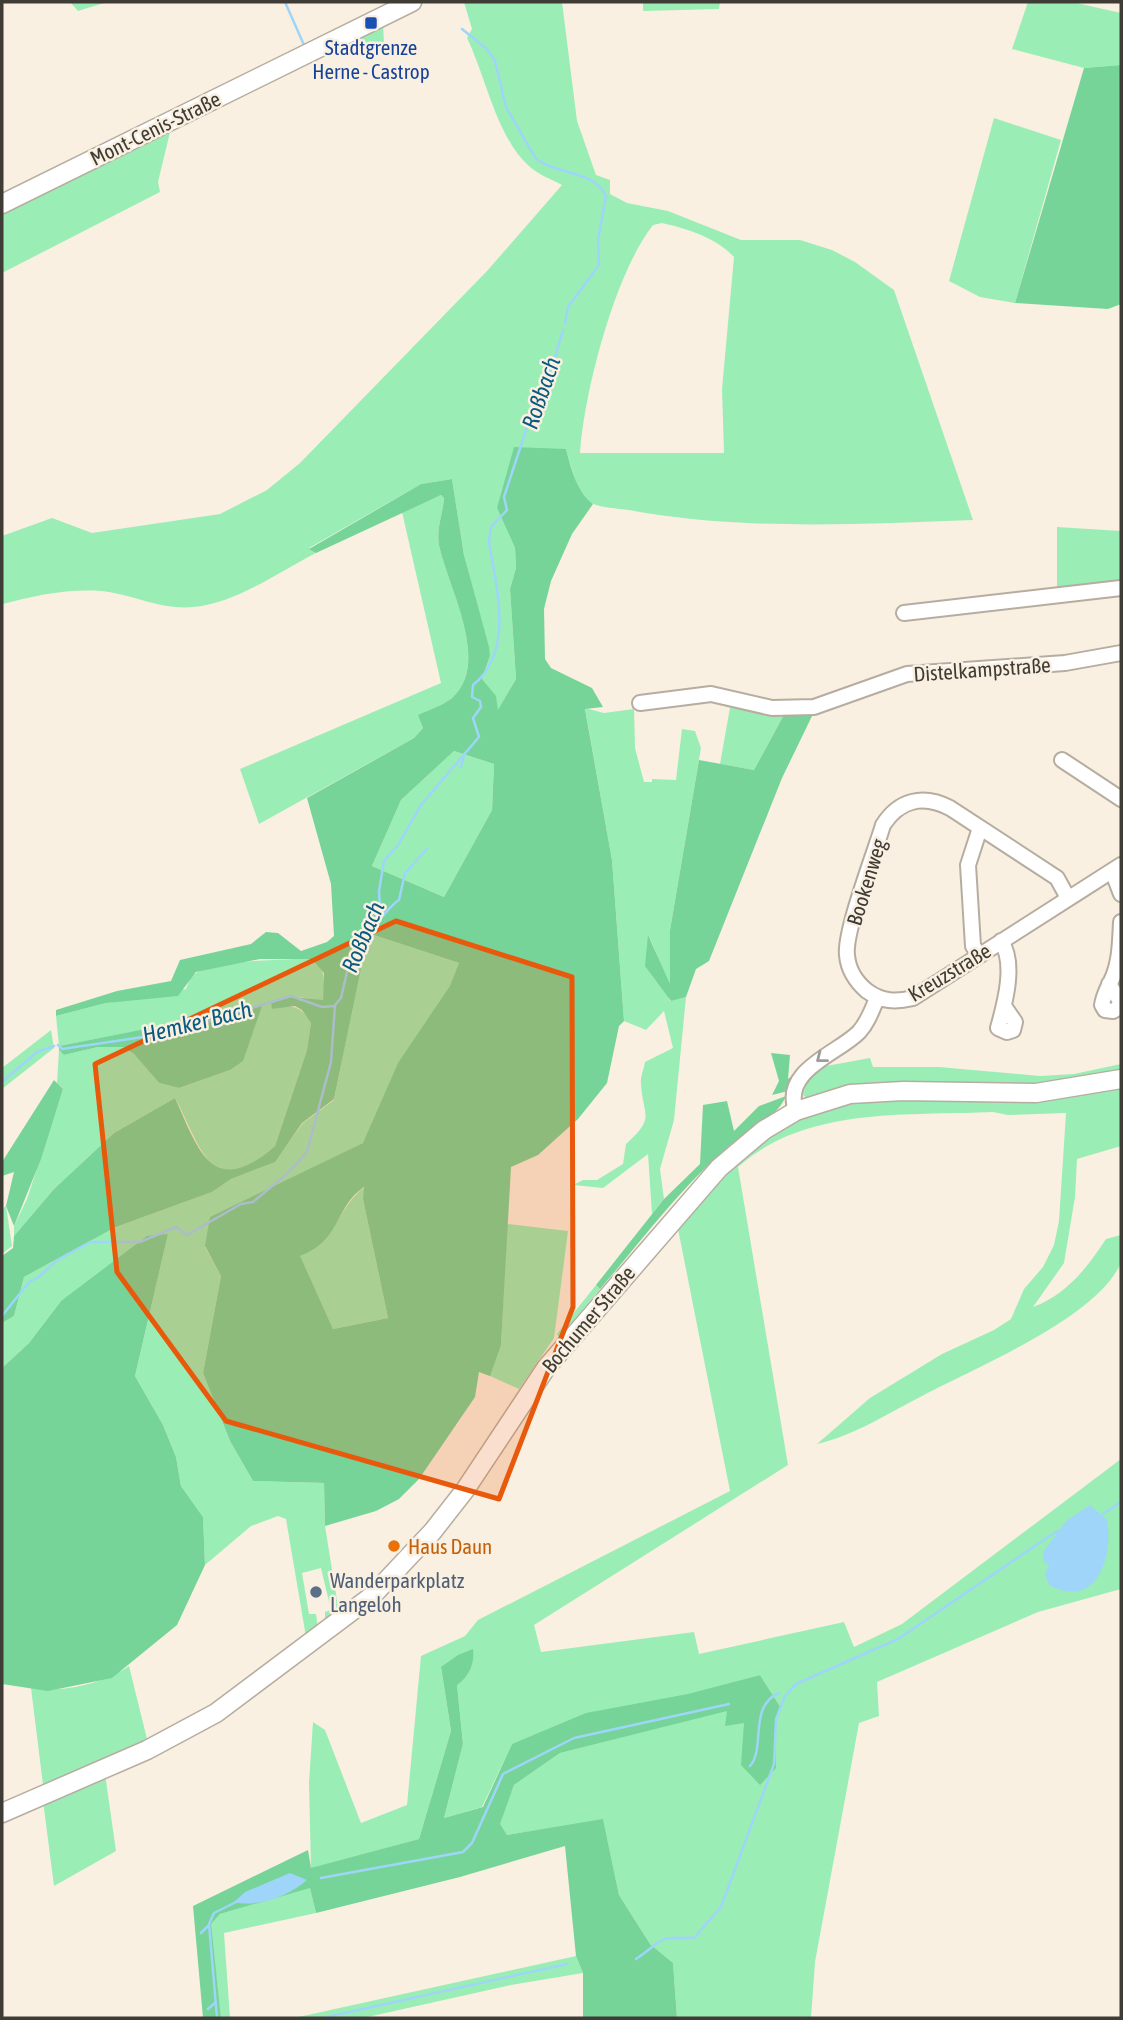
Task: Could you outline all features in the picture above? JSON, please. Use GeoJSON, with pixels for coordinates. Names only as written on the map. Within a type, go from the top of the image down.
{"type":"FeatureCollection","features":[{"type":"Feature","properties":{"kind":"main road","name":"Mont-Cenis-Straße"},"geometry":{"type":"LineString","coordinates":[[2,204],[412,2]]}},
{"type":"Feature","properties":{"kind":"main road","name":"Bochumer Straße"},"geometry":{"type":"LineString","coordinates":[[2,1814],[147,1750],[216,1713],[372,1597],[426,1539],[466,1490],[546,1368],[679,1213],[735,1153],[764,1130],[796,1111],[832,1098],[861,1093],[1036,1093],[1121,1079]]}},
{"type":"Feature","properties":{"kind":"street"},"geometry":{"type":"LineString","coordinates":[[904,613],[1121,588]]}},
{"type":"Feature","properties":{"kind":"street","name":"Distelkampstraße"},"geometry":{"type":"LineString","coordinates":[[640,703],[710,694],[772,708],[814,707],[906,674],[1065,663],[1121,653]]}},
{"type":"Feature","properties":{"kind":"street"},"geometry":{"type":"LineString","coordinates":[[1062,760],[1121,799]]}},
{"type":"Feature","properties":{"kind":"street","name":"Bookenweg"},"geometry":{"type":"LineString","coordinates":[[877,998],[854,976],[846,946],[883,825],[901,806],[926,800],[942,804],[1056,878],[1068,898]]}},
{"type":"Feature","properties":{"kind":"street"},"geometry":{"type":"LineString","coordinates":[[979,955],[973,946],[968,865],[980,828]]}},
{"type":"Feature","properties":{"kind":"street","name":"Kreuzstraße"},"geometry":{"type":"LineString","coordinates":[[796,1111],[795,1094],[801,1079],[821,1058],[862,1029],[877,998],[900,1001],[913,998],[1117,869],[1121,894]]}},
{"type":"Feature","properties":{"kind":"street"},"geometry":{"type":"LineString","coordinates":[[1109,984],[1119,952],[1121,922]]}},
{"type":"Feature","properties":{"kind":"street","name":"Kreuzstraße"},"geometry":{"type":"LineString","coordinates":[[1000,941],[1008,959],[1004,1006]]}},
{"type":"Feature","properties":{"kind":"highlighted area"},"geometry":{"type":"Polygon","coordinates":[[[396,921],[572,977],[573,1307],[499,1499],[226,1421],[117,1272],[95,1064],[396,921]]]}},
{"type":"Feature","properties":{"kind":"green space"},"geometry":{"type":"Polygon","coordinates":[[[70,2],[107,2],[78,11],[70,2]]]}},
{"type":"Feature","properties":{"kind":"green space"},"geometry":{"type":"Polygon","coordinates":[[[464,2],[562,2],[577,121],[596,175],[610,180],[610,194],[627,203],[668,211],[741,240],[800,240],[832,250],[855,262],[894,290],[973,520],[843,524],[757,523],[672,517],[605,507],[583,498],[566,449],[497,508],[515,548],[516,568],[510,589],[516,679],[498,711],[482,679],[490,656],[464,555],[452,479],[421,484],[309,548],[316,553],[226,600],[194,607],[172,607],[109,592],[69,591],[3,604],[2,536],[52,518],[92,533],[220,514],[267,490],[300,463],[487,271],[562,185],[529,166],[508,140],[467,38],[472,29],[464,2]],[[662,223],[653,225],[639,246],[614,302],[588,398],[580,453],[724,453],[722,389],[734,257],[710,239],[662,223]]]}},
{"type":"Feature","properties":{"kind":"green space"},"geometry":{"type":"Polygon","coordinates":[[[643,2],[720,2],[719,9],[643,11],[643,2]]]}},
{"type":"Feature","properties":{"kind":"green space"},"geometry":{"type":"Polygon","coordinates":[[[1028,2],[1072,2],[1121,13],[1121,65],[1084,68],[1012,49],[1028,2]]]}},
{"type":"Feature","properties":{"kind":"green space"},"geometry":{"type":"Polygon","coordinates":[[[383,23],[384,44],[333,52],[331,48],[383,23]]]}},
{"type":"Feature","properties":{"kind":"green space"},"geometry":{"type":"Polygon","coordinates":[[[1121,65],[1121,304],[1108,309],[1015,303],[1084,68],[1121,65]]]}},
{"type":"Feature","properties":{"kind":"green space"},"geometry":{"type":"Polygon","coordinates":[[[994,118],[1061,140],[1015,303],[980,297],[949,281],[994,118]]]}},
{"type":"Feature","properties":{"kind":"green space"},"geometry":{"type":"Polygon","coordinates":[[[171,128],[158,182],[160,192],[2,273],[2,212],[171,128]]]}},
{"type":"Feature","properties":{"kind":"green space"},"geometry":{"type":"Polygon","coordinates":[[[514,447],[566,449],[579,487],[593,504],[572,534],[551,581],[544,609],[545,659],[551,668],[592,688],[603,707],[585,709],[612,860],[624,1021],[619,1026],[607,1083],[578,1119],[538,1155],[511,1167],[501,1345],[490,1376],[479,1372],[475,1397],[419,1479],[399,1499],[376,1511],[325,1526],[324,1483],[253,1481],[230,1441],[203,1373],[221,1276],[205,1246],[210,1217],[363,1143],[398,1063],[450,986],[459,963],[368,933],[353,961],[352,966],[361,968],[334,1099],[302,1123],[275,1162],[231,1179],[212,1192],[116,1227],[24,1277],[14,1316],[2,1323],[2,1256],[13,1248],[14,1236],[54,1189],[114,1133],[175,1098],[200,1150],[210,1162],[222,1168],[236,1169],[254,1162],[275,1146],[307,1050],[311,1023],[302,1010],[295,1006],[272,1009],[271,1003],[291,997],[323,1000],[324,973],[312,959],[260,959],[196,972],[178,996],[106,1003],[56,1016],[56,1010],[117,991],[171,981],[180,960],[251,944],[266,932],[278,933],[301,951],[327,942],[334,936],[331,884],[307,798],[414,738],[423,728],[418,715],[452,698],[463,683],[468,665],[468,645],[439,545],[438,533],[444,498],[441,495],[316,553],[309,549],[421,484],[452,479],[464,555],[489,647],[490,656],[482,679],[496,696],[498,710],[516,679],[510,589],[516,568],[515,548],[497,508],[514,447]],[[454,751],[401,800],[372,866],[444,897],[492,810],[494,764],[454,751]],[[364,1187],[347,1204],[324,1241],[300,1256],[333,1329],[388,1318],[363,1199],[364,1187]]]}},
{"type":"Feature","properties":{"kind":"green space"},"geometry":{"type":"Polygon","coordinates":[[[441,495],[444,498],[438,533],[439,545],[468,644],[468,665],[463,683],[452,698],[419,715],[423,728],[414,738],[259,824],[240,769],[441,683],[402,512],[441,495]]]}},
{"type":"Feature","properties":{"kind":"green space"},"geometry":{"type":"Polygon","coordinates":[[[1057,527],[1121,531],[1121,584],[1057,592],[1057,527]]]}},
{"type":"Feature","properties":{"kind":"green space"},"geometry":{"type":"Polygon","coordinates":[[[731,702],[786,711],[754,770],[720,764],[731,702]]]}},
{"type":"Feature","properties":{"kind":"green space"},"geometry":{"type":"Polygon","coordinates":[[[585,708],[604,713],[634,709],[635,748],[644,782],[652,782],[652,779],[676,780],[682,729],[695,731],[701,748],[670,930],[670,986],[649,936],[670,1001],[686,997],[674,1120],[660,1169],[664,1199],[652,1214],[648,1154],[603,1188],[573,1185],[583,1180],[597,1180],[623,1164],[626,1144],[641,1128],[646,1116],[641,1081],[645,1062],[673,1048],[664,1011],[646,1030],[624,1021],[612,860],[585,708]]]}},
{"type":"Feature","properties":{"kind":"green space"},"geometry":{"type":"Polygon","coordinates":[[[786,711],[813,714],[782,778],[709,961],[696,969],[686,997],[671,1001],[645,966],[648,935],[670,984],[670,930],[699,760],[754,770],[786,711]]]}},
{"type":"Feature","properties":{"kind":"green space"},"geometry":{"type":"Polygon","coordinates":[[[454,751],[494,764],[492,810],[444,897],[372,866],[401,800],[454,751]]]}},
{"type":"Feature","properties":{"kind":"green space"},"geometry":{"type":"Polygon","coordinates":[[[368,933],[459,963],[456,976],[363,1143],[276,1187],[205,1247],[221,1276],[203,1373],[230,1441],[253,1481],[324,1483],[325,1526],[339,1613],[325,1619],[325,1612],[331,1610],[321,1568],[302,1573],[309,1614],[316,1614],[318,1628],[306,1637],[286,1519],[278,1516],[251,1526],[205,1565],[203,1517],[181,1486],[176,1457],[163,1425],[135,1376],[168,1234],[61,1301],[29,1343],[2,1368],[2,1323],[14,1316],[24,1277],[116,1227],[212,1192],[231,1179],[274,1162],[303,1123],[334,1100],[360,968],[352,966],[368,933]]]}},
{"type":"Feature","properties":{"kind":"green space"},"geometry":{"type":"Polygon","coordinates":[[[306,958],[313,960],[321,969],[324,981],[323,1001],[292,996],[271,1003],[273,1009],[290,1006],[299,1009],[311,1023],[307,1050],[275,1146],[253,1163],[235,1170],[221,1169],[210,1161],[201,1149],[175,1098],[114,1133],[54,1189],[14,1236],[14,1226],[27,1199],[63,1089],[57,1083],[59,1050],[64,1055],[98,1047],[124,1047],[134,1054],[159,1083],[179,1088],[230,1070],[261,1007],[59,1046],[56,1016],[106,1003],[186,989],[195,974],[216,966],[306,958]]]}},
{"type":"Feature","properties":{"kind":"green space"},"geometry":{"type":"Polygon","coordinates":[[[262,1006],[243,1061],[230,1070],[179,1088],[159,1083],[134,1054],[124,1047],[98,1047],[64,1055],[59,1050],[59,1046],[262,1006]]]}},
{"type":"Feature","properties":{"kind":"green space"},"geometry":{"type":"Polygon","coordinates":[[[51,1030],[54,1048],[2,1089],[2,1068],[51,1030]]]}},
{"type":"Feature","properties":{"kind":"green space"},"geometry":{"type":"Polygon","coordinates":[[[771,1053],[790,1055],[788,1079],[797,1072],[788,1091],[772,1095],[779,1081],[771,1053]]]}},
{"type":"Feature","properties":{"kind":"green space"},"geometry":{"type":"Polygon","coordinates":[[[870,1058],[873,1067],[939,1067],[1040,1076],[1074,1074],[1121,1064],[1121,1074],[1058,1086],[809,1100],[803,1095],[809,1076],[824,1061],[826,1066],[870,1058]]]}},
{"type":"Feature","properties":{"kind":"green space"},"geometry":{"type":"Polygon","coordinates":[[[54,1080],[63,1089],[41,1159],[14,1226],[6,1206],[14,1172],[2,1176],[2,1162],[54,1080]]]}},
{"type":"Feature","properties":{"kind":"green space"},"geometry":{"type":"Polygon","coordinates":[[[1121,1084],[1121,1146],[1077,1159],[1075,1197],[1064,1263],[1033,1307],[1066,1288],[1106,1239],[1121,1235],[1120,1264],[1105,1287],[1059,1323],[1002,1356],[859,1429],[817,1444],[870,1398],[942,1354],[994,1330],[1011,1319],[1024,1289],[1043,1267],[1054,1245],[1059,1221],[1066,1113],[1008,1115],[993,1112],[859,1118],[795,1133],[765,1147],[738,1167],[788,1465],[534,1625],[541,1652],[694,1632],[699,1654],[844,1622],[854,1647],[902,1624],[1121,1459],[1121,1589],[1038,1612],[877,1682],[879,1716],[859,1723],[815,1962],[811,2018],[677,2018],[673,1963],[650,1944],[619,1895],[603,1820],[507,1835],[499,1824],[514,1785],[560,1753],[727,1710],[744,1723],[745,1731],[776,1768],[775,1724],[781,1708],[760,1675],[512,1744],[482,1807],[444,1818],[463,1744],[457,1685],[441,1668],[451,1731],[419,1839],[311,1869],[309,1783],[313,1722],[325,1730],[361,1823],[407,1805],[421,1656],[465,1636],[478,1620],[730,1491],[678,1229],[729,1168],[782,1126],[841,1102],[1121,1084]]]}},
{"type":"Feature","properties":{"kind":"green space"},"geometry":{"type":"Polygon","coordinates":[[[786,1096],[772,1115],[739,1138],[701,1172],[600,1289],[596,1285],[664,1199],[700,1164],[703,1105],[727,1101],[734,1131],[759,1106],[786,1096]]]}},
{"type":"Feature","properties":{"kind":"green space"},"geometry":{"type":"Polygon","coordinates":[[[365,1187],[363,1199],[388,1318],[333,1329],[299,1256],[320,1243],[365,1187]]]}},
{"type":"Feature","properties":{"kind":"green space"},"geometry":{"type":"Polygon","coordinates":[[[6,1206],[12,1246],[2,1254],[2,1209],[6,1206]]]}},
{"type":"Feature","properties":{"kind":"green space"},"geometry":{"type":"Polygon","coordinates":[[[507,1224],[568,1231],[554,1338],[519,1389],[479,1371],[501,1345],[507,1224]]]}},
{"type":"Feature","properties":{"kind":"green space"},"geometry":{"type":"Polygon","coordinates":[[[168,1234],[135,1376],[163,1425],[176,1457],[181,1486],[203,1517],[205,1565],[177,1625],[112,1678],[48,1691],[2,1684],[2,1368],[29,1343],[61,1301],[147,1236],[168,1234]]]}},
{"type":"Feature","properties":{"kind":"green space"},"geometry":{"type":"Polygon","coordinates":[[[596,1285],[600,1289],[559,1338],[557,1334],[596,1285]]]}},
{"type":"Feature","properties":{"kind":"green space"},"geometry":{"type":"Polygon","coordinates":[[[473,1649],[470,1669],[457,1685],[463,1744],[444,1818],[483,1807],[512,1744],[586,1713],[688,1694],[760,1675],[781,1708],[775,1724],[776,1768],[760,1785],[741,1765],[744,1723],[725,1726],[727,1711],[560,1753],[514,1785],[500,1824],[507,1835],[603,1819],[619,1895],[650,1944],[673,1963],[677,2018],[583,2018],[583,1973],[576,1956],[565,1846],[460,1877],[316,1913],[310,1888],[220,1914],[211,1924],[221,2018],[203,2018],[193,1906],[308,1850],[311,1868],[419,1839],[451,1731],[441,1667],[458,1655],[473,1649]]]}},
{"type":"Feature","properties":{"kind":"green space"},"geometry":{"type":"Polygon","coordinates":[[[129,1666],[147,1739],[43,1785],[31,1688],[82,1686],[107,1678],[129,1666]]]}},
{"type":"Feature","properties":{"kind":"green space"},"geometry":{"type":"Polygon","coordinates":[[[105,1774],[116,1851],[54,1886],[43,1801],[105,1774]]]}},
{"type":"Feature","properties":{"kind":"green space"},"geometry":{"type":"Polygon","coordinates":[[[310,1887],[316,1913],[224,1933],[230,2018],[221,2018],[210,1924],[220,1914],[310,1887]]]}},
{"type":"Feature","properties":{"kind":"green space"},"geometry":{"type":"Polygon","coordinates":[[[576,1956],[583,1973],[511,1985],[363,2018],[294,2018],[576,1956]]]}},
{"type":"Feature","properties":{"kind":"water"},"geometry":{"type":"Polygon","coordinates":[[[1090,1505],[1107,1520],[1108,1549],[1098,1576],[1090,1586],[1079,1591],[1065,1591],[1049,1585],[1045,1573],[1049,1565],[1044,1562],[1043,1552],[1066,1521],[1090,1505]]]}},
{"type":"Feature","properties":{"kind":"water"},"geometry":{"type":"Polygon","coordinates":[[[290,1873],[307,1880],[273,1899],[253,1903],[234,1902],[245,1892],[290,1873]]]}},
{"type":"Feature","properties":{"kind":"waterway","name":"Roßbach"},"geometry":{"type":"LineString","coordinates":[[285,2],[304,45]]}},
{"type":"Feature","properties":{"kind":"waterway","name":"Roßbach"},"geometry":{"type":"LineString","coordinates":[[462,29],[487,49],[495,61],[506,107],[536,159],[554,168],[584,177],[600,188],[606,196],[598,240],[599,265],[568,307],[565,324]]}},
{"type":"Feature","properties":{"kind":"waterway","name":"Roßbach"},"geometry":{"type":"LineString","coordinates":[[335,50],[383,45]]}},
{"type":"Feature","properties":{"kind":"waterway","name":"Roßbach"},"geometry":{"type":"LineString","coordinates":[[2,1316],[29,1282],[39,1277],[56,1261],[90,1242],[140,1242],[176,1227],[187,1235],[241,1204],[253,1202],[288,1173],[307,1152],[331,1062],[335,1005],[341,998],[347,972],[360,940],[366,936],[380,909],[379,891],[384,861],[398,845],[421,805],[479,737],[473,718],[481,707],[480,701],[472,697],[473,685],[486,671],[498,638],[498,600],[489,542],[491,527],[507,510],[504,497],[563,330]]}},
{"type":"Feature","properties":{"kind":"waterway","name":"Roßbach"},"geometry":{"type":"LineString","coordinates":[[461,767],[464,754]]}},
{"type":"Feature","properties":{"kind":"waterway"},"geometry":{"type":"LineString","coordinates":[[371,926],[399,900],[405,873],[427,849]]}},
{"type":"Feature","properties":{"kind":"waterway","name":"Hemker Bach"},"geometry":{"type":"LineString","coordinates":[[58,1045],[62,1049],[170,1033],[291,996],[322,1007],[335,1006]]}},
{"type":"Feature","properties":{"kind":"waterway","name":"Hemker Bach"},"geometry":{"type":"LineString","coordinates":[[2,1082],[37,1052],[54,1046]]}},
{"type":"Feature","properties":{"kind":"waterway"},"geometry":{"type":"LineString","coordinates":[[1103,1514],[1121,1502]]}},
{"type":"Feature","properties":{"kind":"waterway"},"geometry":{"type":"LineString","coordinates":[[636,1959],[667,1938],[694,1938],[721,1907],[774,1764],[776,1719],[785,1696],[796,1684],[898,1639],[1057,1531]]}},
{"type":"Feature","properties":{"kind":"waterway"},"geometry":{"type":"LineString","coordinates":[[750,1766],[757,1749],[760,1717],[770,1699],[779,1693]]}},
{"type":"Feature","properties":{"kind":"waterway"},"geometry":{"type":"LineString","coordinates":[[321,1878],[463,1852],[472,1843],[503,1774],[574,1738],[729,1704]]}},
{"type":"Feature","properties":{"kind":"waterway"},"geometry":{"type":"LineString","coordinates":[[217,2018],[209,1924],[214,1913],[238,1901]]}},
{"type":"Feature","properties":{"kind":"waterway"},"geometry":{"type":"LineString","coordinates":[[201,1933],[208,1926]]}},
{"type":"Feature","properties":{"kind":"waterway"},"geometry":{"type":"LineString","coordinates":[[322,2018],[567,1964]]}},
{"type":"Feature","properties":{"kind":"waterway"},"geometry":{"type":"LineString","coordinates":[[208,2009],[216,2002]]}},
{"type":"Feature","properties":{"kind":"place","name":"Stadtgrenze Herne - Castrop"},"geometry":{"type":"Point","coordinates":[371,23]}},
{"type":"Feature","properties":{"kind":"place","name":"Haus Daun"},"geometry":{"type":"Point","coordinates":[394,1546]}},
{"type":"Feature","properties":{"kind":"place","name":"Wanderparkplatz Langeloh"},"geometry":{"type":"Point","coordinates":[316,1592]}}]}
